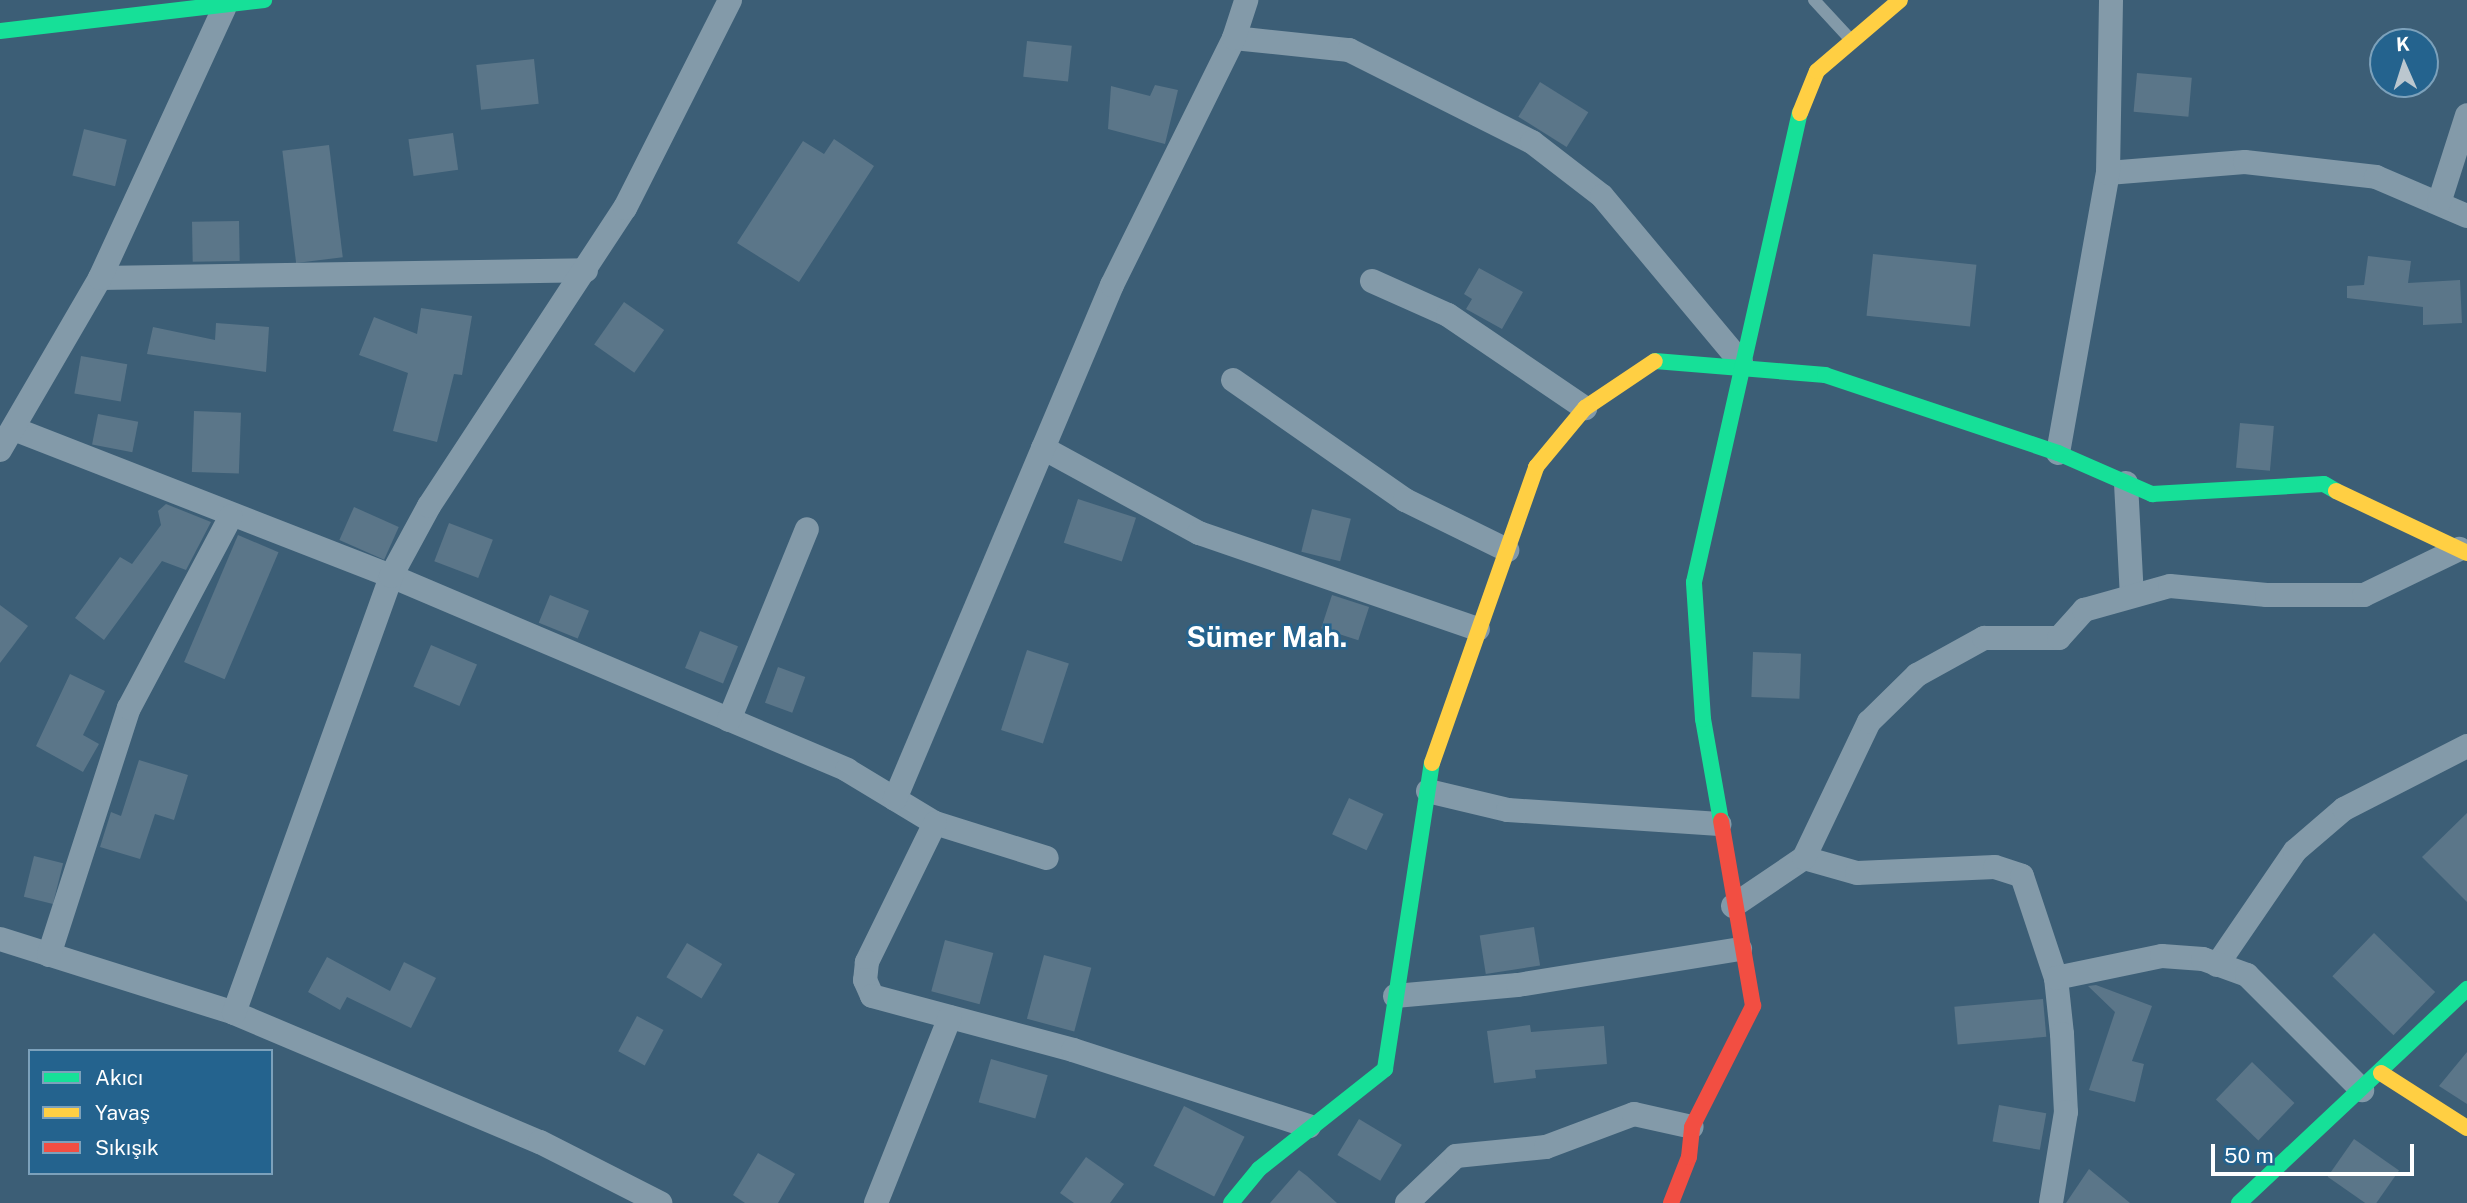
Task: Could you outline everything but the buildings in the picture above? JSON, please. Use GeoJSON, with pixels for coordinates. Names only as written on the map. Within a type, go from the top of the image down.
{"type":"FeatureCollection","features":[{"type":"Feature","properties":{"kind":"main road"},"geometry":{"type":"LineString","coordinates":[[0,31],[224,8],[264,0]]}},
{"type":"Feature","properties":{"kind":"main road"},"geometry":{"type":"LineString","coordinates":[[1671,1203],[1689,1157],[1692,1127],[1753,1006],[1740,949],[1703,719],[1694,582],[1718,493],[1741,362],[1796,123],[1817,71],[1900,0]]}},
{"type":"Feature","properties":{"kind":"main road"},"geometry":{"type":"LineString","coordinates":[[1231,1203],[1309,1126],[1385,1069],[1428,790],[1478,629],[1536,467],[1585,408],[1657,359],[1741,362],[1825,375],[2058,453],[2152,494],[2324,484],[2463,551]]}},
{"type":"Feature","properties":{"kind":"main road"},"geometry":{"type":"LineString","coordinates":[[2239,1203],[2296,1143],[2381,1073],[2467,989]]}},
{"type":"Feature","properties":{"kind":"main road"},"geometry":{"type":"LineString","coordinates":[[2381,1073],[2467,1128]]}},
{"type":"Feature","properties":{"kind":"street"},"geometry":{"type":"LineString","coordinates":[[234,1013],[391,576],[429,506],[625,208],[730,0]]}},
{"type":"Feature","properties":{"kind":"street"},"geometry":{"type":"LineString","coordinates":[[895,799],[1112,285],[1234,37],[1246,0]]}},
{"type":"Feature","properties":{"kind":"street"},"geometry":{"type":"LineString","coordinates":[[2058,453],[2108,173],[2111,0]]}},
{"type":"Feature","properties":{"kind":"street"},"geometry":{"type":"LineString","coordinates":[[0,450],[100,278],[224,8]]}},
{"type":"Feature","properties":{"kind":"street"},"geometry":{"type":"LineString","coordinates":[[1234,37],[1349,50],[1532,142],[1602,196],[1741,362]]}},
{"type":"Feature","properties":{"kind":"street"},"geometry":{"type":"LineString","coordinates":[[2439,203],[2467,115]]}},
{"type":"Feature","properties":{"kind":"street"},"geometry":{"type":"LineString","coordinates":[[2108,173],[2245,162],[2376,177],[2467,216]]}},
{"type":"Feature","properties":{"kind":"street"},"geometry":{"type":"LineString","coordinates":[[100,278],[586,270]]}},
{"type":"Feature","properties":{"kind":"street"},"geometry":{"type":"LineString","coordinates":[[1372,281],[1448,316],[1585,408]]}},
{"type":"Feature","properties":{"kind":"street"},"geometry":{"type":"LineString","coordinates":[[1233,380],[1405,500],[1507,550]]}},
{"type":"Feature","properties":{"kind":"street"},"geometry":{"type":"LineString","coordinates":[[14,429],[231,516],[391,576],[847,770],[934,823],[1047,858]]}},
{"type":"Feature","properties":{"kind":"street"},"geometry":{"type":"LineString","coordinates":[[1043,448],[1199,533],[1478,629]]}},
{"type":"Feature","properties":{"kind":"street"},"geometry":{"type":"LineString","coordinates":[[2126,483],[2132,596]]}},
{"type":"Feature","properties":{"kind":"street"},"geometry":{"type":"LineString","coordinates":[[49,955],[128,708],[231,516]]}},
{"type":"Feature","properties":{"kind":"street"},"geometry":{"type":"LineString","coordinates":[[729,720],[807,529]]}},
{"type":"Feature","properties":{"kind":"street"},"geometry":{"type":"LineString","coordinates":[[1733,906],[1804,858],[1868,722],[1917,674],[1984,638],[2059,638],[2084,610],[2170,586],[2267,596],[2364,595],[2463,551]]}},
{"type":"Feature","properties":{"kind":"street"},"geometry":{"type":"LineString","coordinates":[[2217,965],[2295,851],[2344,809],[2467,746]]}},
{"type":"Feature","properties":{"kind":"street"},"geometry":{"type":"LineString","coordinates":[[1428,790],[1508,810],[1720,824]]}},
{"type":"Feature","properties":{"kind":"street"},"geometry":{"type":"LineString","coordinates":[[934,823],[867,962],[865,980],[872,996],[950,1017],[1309,1126]]}},
{"type":"Feature","properties":{"kind":"street"},"geometry":{"type":"LineString","coordinates":[[1804,858],[1857,873],[1995,867],[2022,876],[2056,978],[2066,1112],[2051,1203]]}},
{"type":"Feature","properties":{"kind":"street"},"geometry":{"type":"LineString","coordinates":[[0,939],[234,1013],[540,1142],[660,1203]]}},
{"type":"Feature","properties":{"kind":"street"},"geometry":{"type":"LineString","coordinates":[[1395,996],[1518,985],[1740,949]]}},
{"type":"Feature","properties":{"kind":"street"},"geometry":{"type":"LineString","coordinates":[[2056,978],[2162,956],[2217,965],[2247,975],[2362,1090]]}},
{"type":"Feature","properties":{"kind":"street"},"geometry":{"type":"LineString","coordinates":[[876,1203],[950,1017]]}},
{"type":"Feature","properties":{"kind":"street"},"geometry":{"type":"LineString","coordinates":[[1407,1203],[1456,1156],[1546,1147],[1634,1114],[1692,1127]]}},
{"type":"Feature","properties":{"kind":"lane"},"geometry":{"type":"LineString","coordinates":[[1814,0],[1851,41]]}},
{"type":"Feature","properties":{"kind":"traffic: fast"},"geometry":{"type":"LineString","coordinates":[[0,31],[264,0]]}},
{"type":"Feature","properties":{"kind":"traffic: fast"},"geometry":{"type":"LineString","coordinates":[[1721,821],[1703,719],[1694,582],[1800,113]]}},
{"type":"Feature","properties":{"kind":"traffic: fast"},"geometry":{"type":"LineString","coordinates":[[1655,361],[1825,375],[2058,453],[2152,494],[2324,484],[2336,491]]}},
{"type":"Feature","properties":{"kind":"traffic: fast"},"geometry":{"type":"LineString","coordinates":[[1231,1203],[1259,1169],[1385,1069],[1432,763]]}},
{"type":"Feature","properties":{"kind":"traffic: fast"},"geometry":{"type":"LineString","coordinates":[[2239,1203],[2467,989]]}},
{"type":"Feature","properties":{"kind":"traffic: slow"},"geometry":{"type":"LineString","coordinates":[[1800,113],[1817,71],[1900,0]]}},
{"type":"Feature","properties":{"kind":"traffic: slow"},"geometry":{"type":"LineString","coordinates":[[1432,763],[1536,467],[1585,408],[1655,361]]}},
{"type":"Feature","properties":{"kind":"traffic: slow"},"geometry":{"type":"LineString","coordinates":[[2336,491],[2467,553]]}},
{"type":"Feature","properties":{"kind":"traffic: slow"},"geometry":{"type":"LineString","coordinates":[[2381,1073],[2467,1128]]}},
{"type":"Feature","properties":{"kind":"traffic: jam"},"geometry":{"type":"LineString","coordinates":[[1671,1203],[1689,1157],[1692,1127],[1753,1006],[1721,821]]}},
{"type":"Feature","properties":{"kind":"district","name":"Sümer Mah."},"geometry":{"type":"Point","coordinates":[1267,637]}}]}
